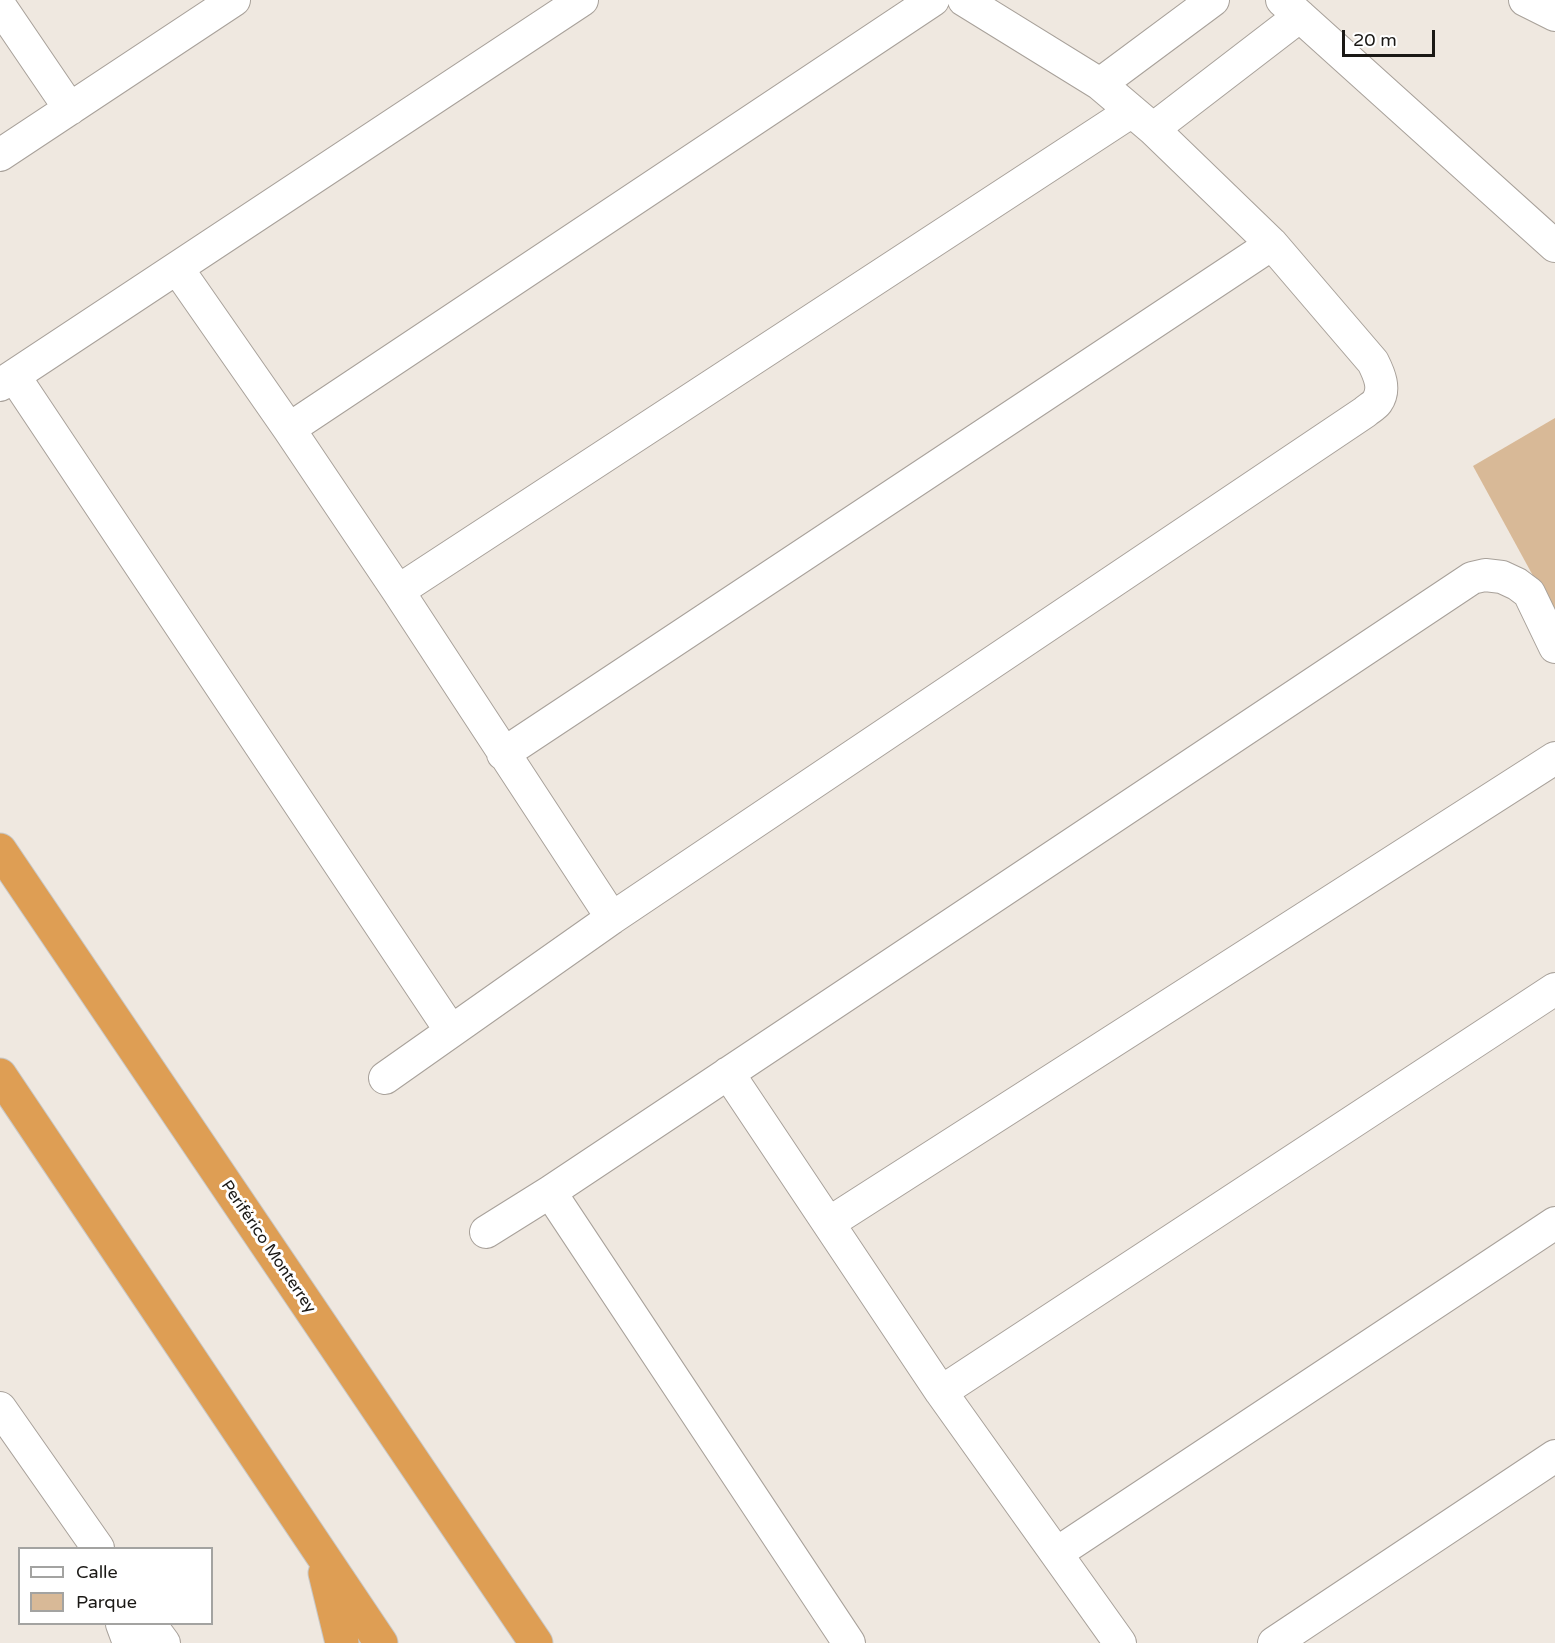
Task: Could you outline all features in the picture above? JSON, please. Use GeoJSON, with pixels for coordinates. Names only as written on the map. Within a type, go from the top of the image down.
{"type":"FeatureCollection","features":[{"type":"Feature","properties":{"kind":"highway","name":"Periférico Monterrey"},"geometry":{"type":"LineString","coordinates":[[0,850],[536,1643]]}},
{"type":"Feature","properties":{"kind":"highway"},"geometry":{"type":"LineString","coordinates":[[0,1075],[381,1643]]}},
{"type":"Feature","properties":{"kind":"highway"},"geometry":{"type":"LineString","coordinates":[[321,1553],[342,1643]]}},
{"type":"Feature","properties":{"kind":"street"},"geometry":{"type":"LineString","coordinates":[[0,155],[234,0]]}},
{"type":"Feature","properties":{"kind":"street"},"geometry":{"type":"LineString","coordinates":[[451,1031],[7,381],[582,0]]}},
{"type":"Feature","properties":{"kind":"street"},"geometry":{"type":"LineString","coordinates":[[289,429],[933,0]]}},
{"type":"Feature","properties":{"kind":"street"},"geometry":{"type":"LineString","coordinates":[[385,1078],[612,918],[1377,402],[1381,392],[1380,376],[1373,362],[1272,244],[1143,120],[1100,84],[964,0]]}},
{"type":"Feature","properties":{"kind":"street"},"geometry":{"type":"LineString","coordinates":[[1100,84],[1213,0]]}},
{"type":"Feature","properties":{"kind":"street"},"geometry":{"type":"LineString","coordinates":[[1525,0],[1555,15]]}},
{"type":"Feature","properties":{"kind":"street"},"geometry":{"type":"LineString","coordinates":[[0,6],[70,109]]}},
{"type":"Feature","properties":{"kind":"street"},"geometry":{"type":"LineString","coordinates":[[398,591],[1143,120],[1291,8],[1555,246]]}},
{"type":"Feature","properties":{"kind":"street"},"geometry":{"type":"LineString","coordinates":[[503,754],[1272,244]]}},
{"type":"Feature","properties":{"kind":"street"},"geometry":{"type":"LineString","coordinates":[[177,268],[398,591],[612,918]]}},
{"type":"Feature","properties":{"kind":"street"},"geometry":{"type":"LineString","coordinates":[[486,1232],[550,1192],[1472,578],[1485,575],[1502,577],[1529,593],[1555,647]]}},
{"type":"Feature","properties":{"kind":"street"},"geometry":{"type":"LineString","coordinates":[[829,1223],[1555,758]]}},
{"type":"Feature","properties":{"kind":"street"},"geometry":{"type":"LineString","coordinates":[[941,1392],[1555,989]]}},
{"type":"Feature","properties":{"kind":"street"},"geometry":{"type":"LineString","coordinates":[[728,1073],[941,1392],[1120,1643]]}},
{"type":"Feature","properties":{"kind":"street"},"geometry":{"type":"LineString","coordinates":[[550,1192],[849,1643]]}},
{"type":"Feature","properties":{"kind":"street"},"geometry":{"type":"LineString","coordinates":[[1057,1553],[1555,1223]]}},
{"type":"Feature","properties":{"kind":"street"},"geometry":{"type":"LineString","coordinates":[[0,1408],[97,1547]]}},
{"type":"Feature","properties":{"kind":"street"},"geometry":{"type":"LineString","coordinates":[[1274,1643],[1555,1456]]}},
{"type":"Feature","properties":{"kind":"street"},"geometry":{"type":"LineString","coordinates":[[36,1459],[81,1547]]}},
{"type":"Feature","properties":{"kind":"street"},"geometry":{"type":"LineString","coordinates":[[123,1625],[129,1643]]}},
{"type":"Feature","properties":{"kind":"street"},"geometry":{"type":"LineString","coordinates":[[151,1625],[164,1643]]}},
{"type":"Feature","properties":{"kind":"green space"},"geometry":{"type":"Polygon","coordinates":[[[1555,418],[1555,616],[1473,466],[1555,418]]]}}]}
